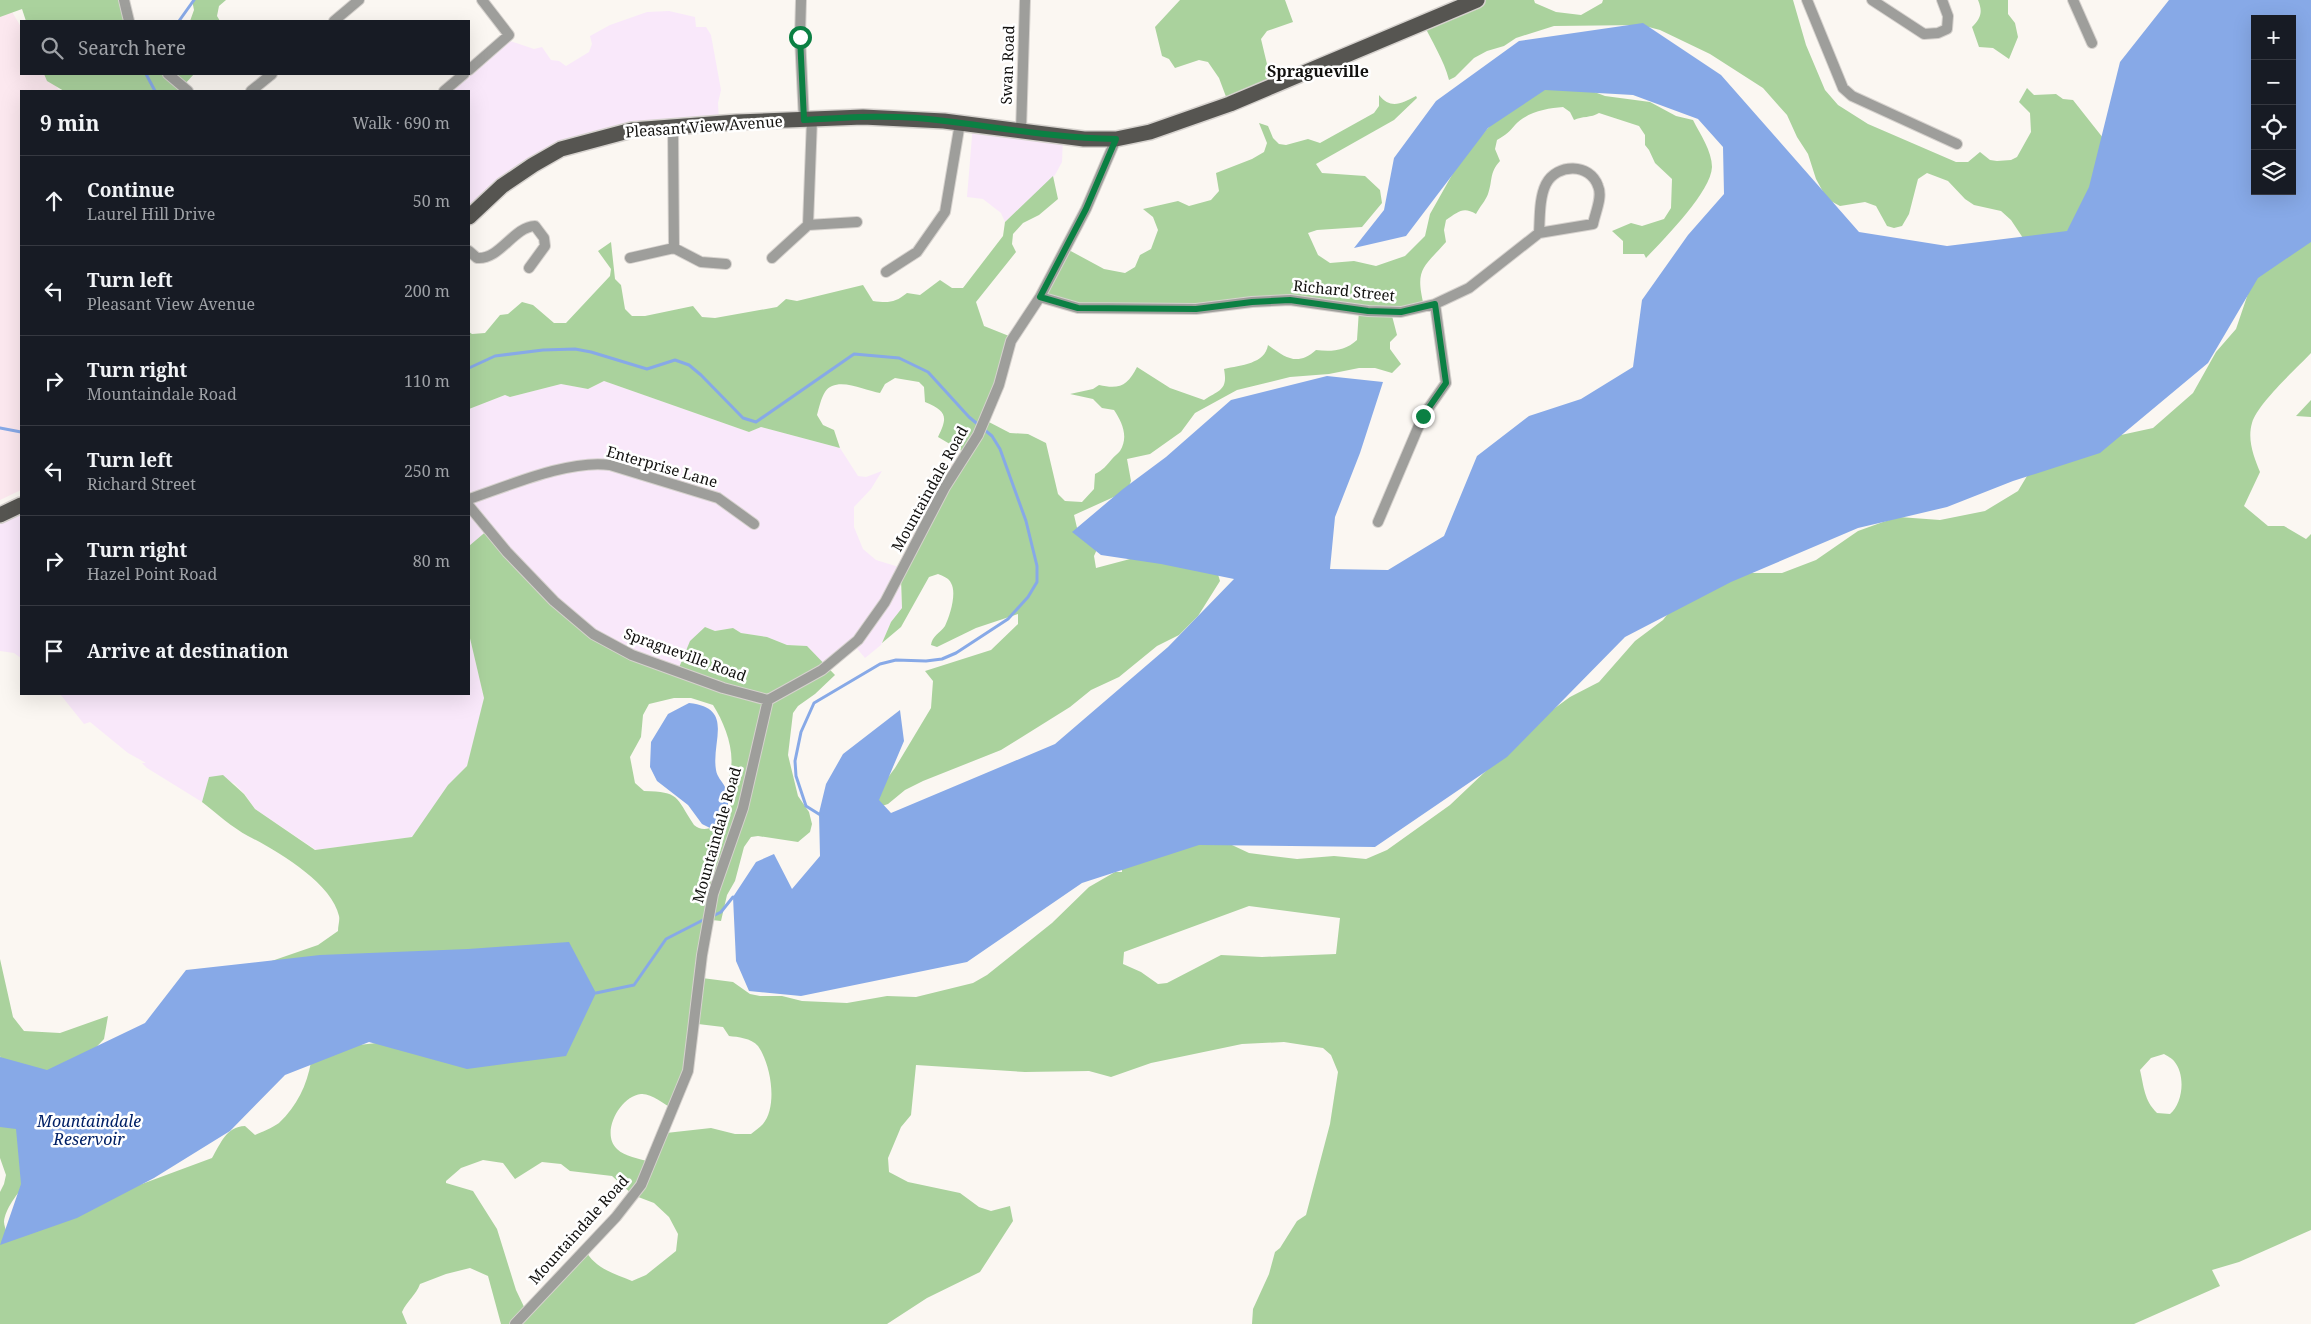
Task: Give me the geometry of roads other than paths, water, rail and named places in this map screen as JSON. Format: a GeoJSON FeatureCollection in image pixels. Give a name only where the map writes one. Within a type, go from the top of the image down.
{"type":"FeatureCollection","features":[{"type":"Feature","properties":{"kind":"main road","name":"Pleasant View Avenue"},"geometry":{"type":"LineString","coordinates":[[470,215],[502,186],[561,149],[595,138],[632,130],[737,122],[863,117],[944,120],[1084,139],[1116,139],[1150,132],[1221,107],[1477,0]]}},
{"type":"Feature","properties":{"kind":"main road"},"geometry":{"type":"LineString","coordinates":[[0,515],[20,505]]}},
{"type":"Feature","properties":{"kind":"street"},"geometry":{"type":"LineString","coordinates":[[124,0],[129,20]]}},
{"type":"Feature","properties":{"kind":"street"},"geometry":{"type":"LineString","coordinates":[[335,20],[359,0]]}},
{"type":"Feature","properties":{"kind":"street"},"geometry":{"type":"LineString","coordinates":[[470,69],[509,35],[482,0]]}},
{"type":"Feature","properties":{"kind":"street"},"geometry":{"type":"LineString","coordinates":[[800,0],[800,37],[808,119],[808,225]]}},
{"type":"Feature","properties":{"kind":"street","name":"Swan Road"},"geometry":{"type":"LineString","coordinates":[[1021,131],[1024,0]]}},
{"type":"Feature","properties":{"kind":"street"},"geometry":{"type":"LineString","coordinates":[[1807,0],[1843,88],[1852,96],[1956,144]]}},
{"type":"Feature","properties":{"kind":"street"},"geometry":{"type":"LineString","coordinates":[[1872,0],[1924,34],[1938,33],[1947,29],[1948,16],[1942,0]]}},
{"type":"Feature","properties":{"kind":"street"},"geometry":{"type":"LineString","coordinates":[[2072,0],[2092,43]]}},
{"type":"Feature","properties":{"kind":"street"},"geometry":{"type":"LineString","coordinates":[[169,75],[187,90]]}},
{"type":"Feature","properties":{"kind":"street"},"geometry":{"type":"LineString","coordinates":[[253,90],[271,75]]}},
{"type":"Feature","properties":{"kind":"street"},"geometry":{"type":"LineString","coordinates":[[445,90],[463,75]]}},
{"type":"Feature","properties":{"kind":"street"},"geometry":{"type":"LineString","coordinates":[[886,272],[917,252],[945,212],[960,123]]}},
{"type":"Feature","properties":{"kind":"street"},"geometry":{"type":"LineString","coordinates":[[673,127],[674,248]]}},
{"type":"Feature","properties":{"kind":"street","name":"Mountaindale Road"},"geometry":{"type":"LineString","coordinates":[[514,1324],[596,1238],[641,1185],[688,1071],[702,955],[713,894],[743,808],[768,700],[822,670],[858,640],[885,602],[945,487],[978,435],[999,385],[1011,341],[1040,297],[1086,209],[1116,139]]}},
{"type":"Feature","properties":{"kind":"street","name":"Richard Street"},"geometry":{"type":"LineString","coordinates":[[1040,297],[1078,308],[1196,309],[1252,302],[1290,300],[1368,311],[1401,312],[1435,304],[1469,288],[1538,233],[1593,224],[1599,197],[1599,188],[1596,182],[1587,174],[1578,170],[1564,168],[1550,177],[1545,185],[1538,233]]}},
{"type":"Feature","properties":{"kind":"street"},"geometry":{"type":"LineString","coordinates":[[772,258],[808,225],[857,222]]}},
{"type":"Feature","properties":{"kind":"street"},"geometry":{"type":"LineString","coordinates":[[470,251],[477,258],[483,259],[505,245],[526,226],[535,226],[544,238],[545,246],[529,268]]}},
{"type":"Feature","properties":{"kind":"street"},"geometry":{"type":"LineString","coordinates":[[630,258],[674,248],[701,262],[726,264]]}},
{"type":"Feature","properties":{"kind":"street"},"geometry":{"type":"LineString","coordinates":[[1378,522],[1423,416],[1446,383],[1435,304]]}},
{"type":"Feature","properties":{"kind":"street","name":"Enterprise Lane"},"geometry":{"type":"LineString","coordinates":[[470,498],[565,469],[594,463],[610,465],[718,498],[754,524]]}},
{"type":"Feature","properties":{"kind":"street","name":"Spragueville Road"},"geometry":{"type":"LineString","coordinates":[[470,507],[514,559],[554,601],[593,634],[632,655],[723,688],[768,700]]}},
{"type":"Feature","properties":{"kind":"water"},"geometry":{"type":"Polygon","coordinates":[[[2169,0],[2311,0],[2311,242],[2258,278],[2208,363],[2100,453],[2013,481],[1947,507],[1858,528],[1731,582],[1625,637],[1507,757],[1375,847],[1199,845],[1082,883],[967,962],[801,996],[749,991],[736,961],[733,897],[756,862],[774,854],[792,889],[820,856],[819,813],[826,784],[843,754],[900,710],[904,741],[879,800],[891,813],[1055,744],[1168,647],[1234,579],[1161,564],[1101,555],[1072,532],[1123,489],[1166,457],[1231,400],[1327,376],[1383,382],[1360,453],[1335,517],[1330,569],[1388,570],[1444,536],[1477,456],[1529,416],[1581,399],[1633,367],[1642,300],[1688,235],[1724,194],[1723,147],[1698,119],[1633,95],[1545,90],[1488,128],[1406,236],[1354,248],[1384,210],[1394,158],[1436,101],[1519,41],[1643,23],[1721,75],[1859,232],[1947,246],[2067,231],[2089,187],[2120,62],[2169,0]]]}},
{"type":"Feature","properties":{"kind":"water"},"geometry":{"type":"Polygon","coordinates":[[[689,703],[703,706],[712,711],[718,728],[715,759],[716,770],[727,792],[728,802],[723,829],[716,831],[702,824],[688,805],[657,781],[650,767],[651,742],[668,714],[689,703]]]}},
{"type":"Feature","properties":{"kind":"water","name":"Mountaindale Reservoir"},"geometry":{"type":"Polygon","coordinates":[[[569,942],[596,993],[566,1056],[467,1069],[369,1042],[285,1075],[230,1131],[154,1178],[77,1218],[0,1245],[21,1184],[16,1129],[0,1127],[0,1057],[47,1070],[145,1023],[186,970],[320,955],[468,949],[569,942]]]}},
{"type":"Feature","properties":{"kind":"waterway"},"geometry":{"type":"LineString","coordinates":[[180,20],[194,0]]}},
{"type":"Feature","properties":{"kind":"waterway"},"geometry":{"type":"LineString","coordinates":[[147,75],[154,90]]}},
{"type":"Feature","properties":{"kind":"waterway"},"geometry":{"type":"LineString","coordinates":[[470,368],[495,356],[543,350],[575,349],[647,369],[675,360],[689,365],[701,375],[743,418],[756,422],[854,354],[899,358],[928,372],[969,417],[992,436],[1000,449],[1026,521],[1037,566],[1037,582],[1028,597],[1008,619],[956,653],[942,659],[926,661],[896,660],[880,664],[814,703],[801,732],[795,761],[796,776],[806,806],[822,816]]}},
{"type":"Feature","properties":{"kind":"waterway"},"geometry":{"type":"LineString","coordinates":[[0,428],[20,432]]}},
{"type":"Feature","properties":{"kind":"waterway"},"geometry":{"type":"LineString","coordinates":[[711,917],[721,912],[733,897]]}},
{"type":"Feature","properties":{"kind":"waterway"},"geometry":{"type":"LineString","coordinates":[[596,993],[634,985],[666,939],[705,919]]}},
{"type":"Feature","properties":{"kind":"district","name":"Spragueville"},"geometry":{"type":"Point","coordinates":[1318,71]}}]}
